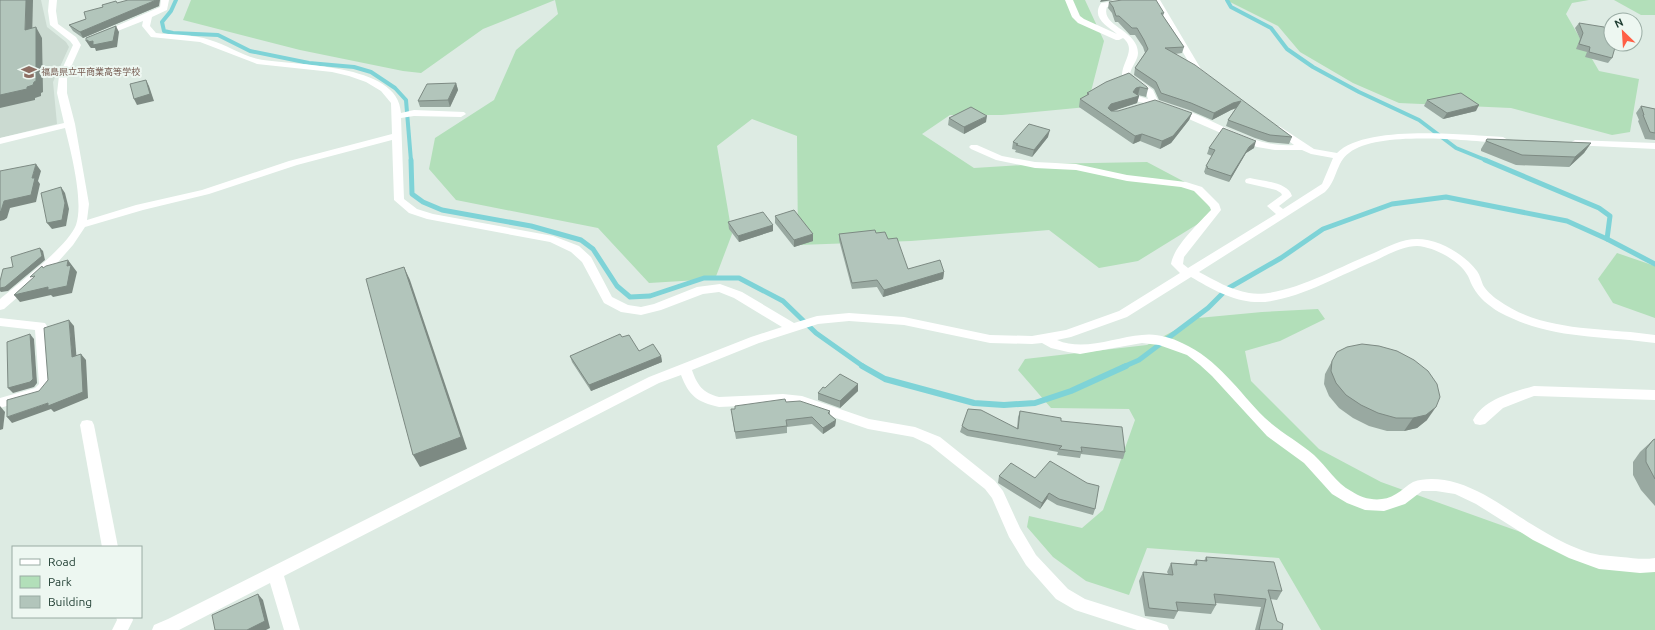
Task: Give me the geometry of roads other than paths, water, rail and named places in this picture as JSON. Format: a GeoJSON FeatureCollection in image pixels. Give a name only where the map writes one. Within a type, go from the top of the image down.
{"type":"FeatureCollection","features":[{"type":"Feature","properties":{"kind":"street"},"geometry":{"type":"LineString","coordinates":[[0,306],[69,243],[81,225],[84,204],[70,124],[62,93],[63,76],[80,43],[54,25],[52,11],[53,0]]}},
{"type":"Feature","properties":{"kind":"street"},"geometry":{"type":"LineString","coordinates":[[96,37],[164,8],[165,0]]}},
{"type":"Feature","properties":{"kind":"street"},"geometry":{"type":"LineString","coordinates":[[1069,0],[1076,17],[1081,21],[1132,45]]}},
{"type":"Feature","properties":{"kind":"street"},"geometry":{"type":"LineString","coordinates":[[1153,103],[1150,92],[1126,75],[1134,54],[1132,45],[1129,38],[1104,20],[1102,16],[1102,7],[1104,5],[1116,2],[1156,1],[1198,71],[1210,80]]}},
{"type":"Feature","properties":{"kind":"street"},"geometry":{"type":"LineString","coordinates":[[148,16],[146,26],[154,35],[205,40],[255,61],[277,65],[348,72],[365,78],[392,97],[396,103],[397,116],[399,200],[413,211],[431,217],[553,239],[575,249],[587,260],[608,300],[625,309],[641,311],[658,307],[701,290],[720,288],[738,295],[775,316],[798,326]]}},
{"type":"Feature","properties":{"kind":"street"},"geometry":{"type":"LineString","coordinates":[[1138,99],[1193,117],[1258,144],[1285,149],[1303,147]]}},
{"type":"Feature","properties":{"kind":"street"},"geometry":{"type":"LineString","coordinates":[[1133,109],[1153,103]]}},
{"type":"Feature","properties":{"kind":"street"},"geometry":{"type":"LineString","coordinates":[[397,116],[414,114],[461,114]]}},
{"type":"Feature","properties":{"kind":"street"},"geometry":{"type":"LineString","coordinates":[[0,141],[70,124]]}},
{"type":"Feature","properties":{"kind":"street"},"geometry":{"type":"LineString","coordinates":[[1272,124],[1303,147],[1311,151],[1339,156]]}},
{"type":"Feature","properties":{"kind":"street"},"geometry":{"type":"LineString","coordinates":[[81,225],[140,208],[206,192],[293,163],[397,136]]}},
{"type":"Feature","properties":{"kind":"street"},"geometry":{"type":"LineString","coordinates":[[160,630],[173,625],[620,397],[684,367],[755,340],[817,320],[850,318],[904,321],[990,339],[1032,340],[1067,334],[1123,314],[1327,185],[1339,156],[1347,149],[1370,141],[1392,138],[1513,140]]}},
{"type":"Feature","properties":{"kind":"street"},"geometry":{"type":"LineString","coordinates":[[1568,143],[1655,146]]}},
{"type":"Feature","properties":{"kind":"street"},"geometry":{"type":"LineString","coordinates":[[974,147],[999,158],[1035,165],[1090,169],[1127,178],[1182,184],[1198,189],[1215,206],[1216,210],[1191,238],[1178,257],[1177,264],[1190,273],[1240,295],[1257,298],[1276,296],[1300,288],[1406,244],[1420,243],[1432,246],[1458,259],[1474,274],[1477,285],[1494,303],[1540,324],[1575,332],[1632,335],[1655,339]]}},
{"type":"Feature","properties":{"kind":"street"},"geometry":{"type":"LineString","coordinates":[[1250,181],[1280,188],[1286,192],[1287,196],[1272,206],[1283,214]]}},
{"type":"Feature","properties":{"kind":"street"},"geometry":{"type":"LineString","coordinates":[[0,322],[41,326],[46,385],[39,392],[0,403]]}},
{"type":"Feature","properties":{"kind":"street"},"geometry":{"type":"LineString","coordinates":[[1043,338],[1062,347],[1073,349],[1090,349],[1143,339],[1158,340],[1182,348],[1208,363],[1228,384],[1257,419],[1273,434],[1313,462],[1346,496],[1358,501],[1372,506],[1388,505],[1398,501],[1418,486],[1438,485],[1457,489],[1484,502],[1526,528],[1576,554],[1601,562],[1642,567],[1655,565]]}},
{"type":"Feature","properties":{"kind":"street"},"geometry":{"type":"LineString","coordinates":[[684,367],[693,389],[702,398],[711,401],[719,402],[783,399],[802,401],[868,424],[915,432],[935,441],[990,485],[998,495],[1014,532],[1031,560],[1062,594],[1081,605],[1161,630]]}},
{"type":"Feature","properties":{"kind":"street"},"geometry":{"type":"LineString","coordinates":[[1480,420],[1496,405],[1534,391],[1655,395]]}},
{"type":"Feature","properties":{"kind":"street"},"geometry":{"type":"LineString","coordinates":[[87,425],[110,546]]}},
{"type":"Feature","properties":{"kind":"street"},"geometry":{"type":"LineString","coordinates":[[275,573],[292,630]]}},
{"type":"Feature","properties":{"kind":"street"},"geometry":{"type":"LineString","coordinates":[[120,630],[125,620],[124,618]]}},
{"type":"Feature","properties":{"kind":"waterway"},"geometry":{"type":"LineString","coordinates":[[176,0],[171,11],[162,22],[164,31],[173,33],[218,35],[250,51],[309,63],[354,67],[371,72],[395,88],[406,100],[411,161]]}},
{"type":"Feature","properties":{"kind":"waterway"},"geometry":{"type":"LineString","coordinates":[[1227,0],[1231,7],[1271,28],[1287,49],[1313,67],[1359,92],[1419,120],[1456,148],[1488,161]]}},
{"type":"Feature","properties":{"kind":"waterway"},"geometry":{"type":"LineString","coordinates":[[411,160],[412,194],[423,202],[442,210],[531,226],[581,240],[593,249],[617,286],[630,297],[650,296],[704,278],[739,278],[783,301],[816,333],[864,367]]}},
{"type":"Feature","properties":{"kind":"waterway"},"geometry":{"type":"LineString","coordinates":[[1485,160],[1599,208],[1610,216],[1607,239]]}},
{"type":"Feature","properties":{"kind":"waterway"},"geometry":{"type":"LineString","coordinates":[[1123,367],[1139,360],[1208,308],[1227,289],[1281,258],[1323,229],[1392,204],[1446,197],[1567,221],[1607,239]]}},
{"type":"Feature","properties":{"kind":"waterway"},"geometry":{"type":"LineString","coordinates":[[1607,239],[1655,264]]}},
{"type":"Feature","properties":{"kind":"waterway"},"geometry":{"type":"LineString","coordinates":[[862,366],[885,379],[974,403],[1004,405],[1035,403],[1071,391],[1126,366]]}},
{"type":"Feature","properties":{"kind":"place","name":"福島県立平商業高等学校"},"geometry":{"type":"Point","coordinates":[29,72]}}]}
